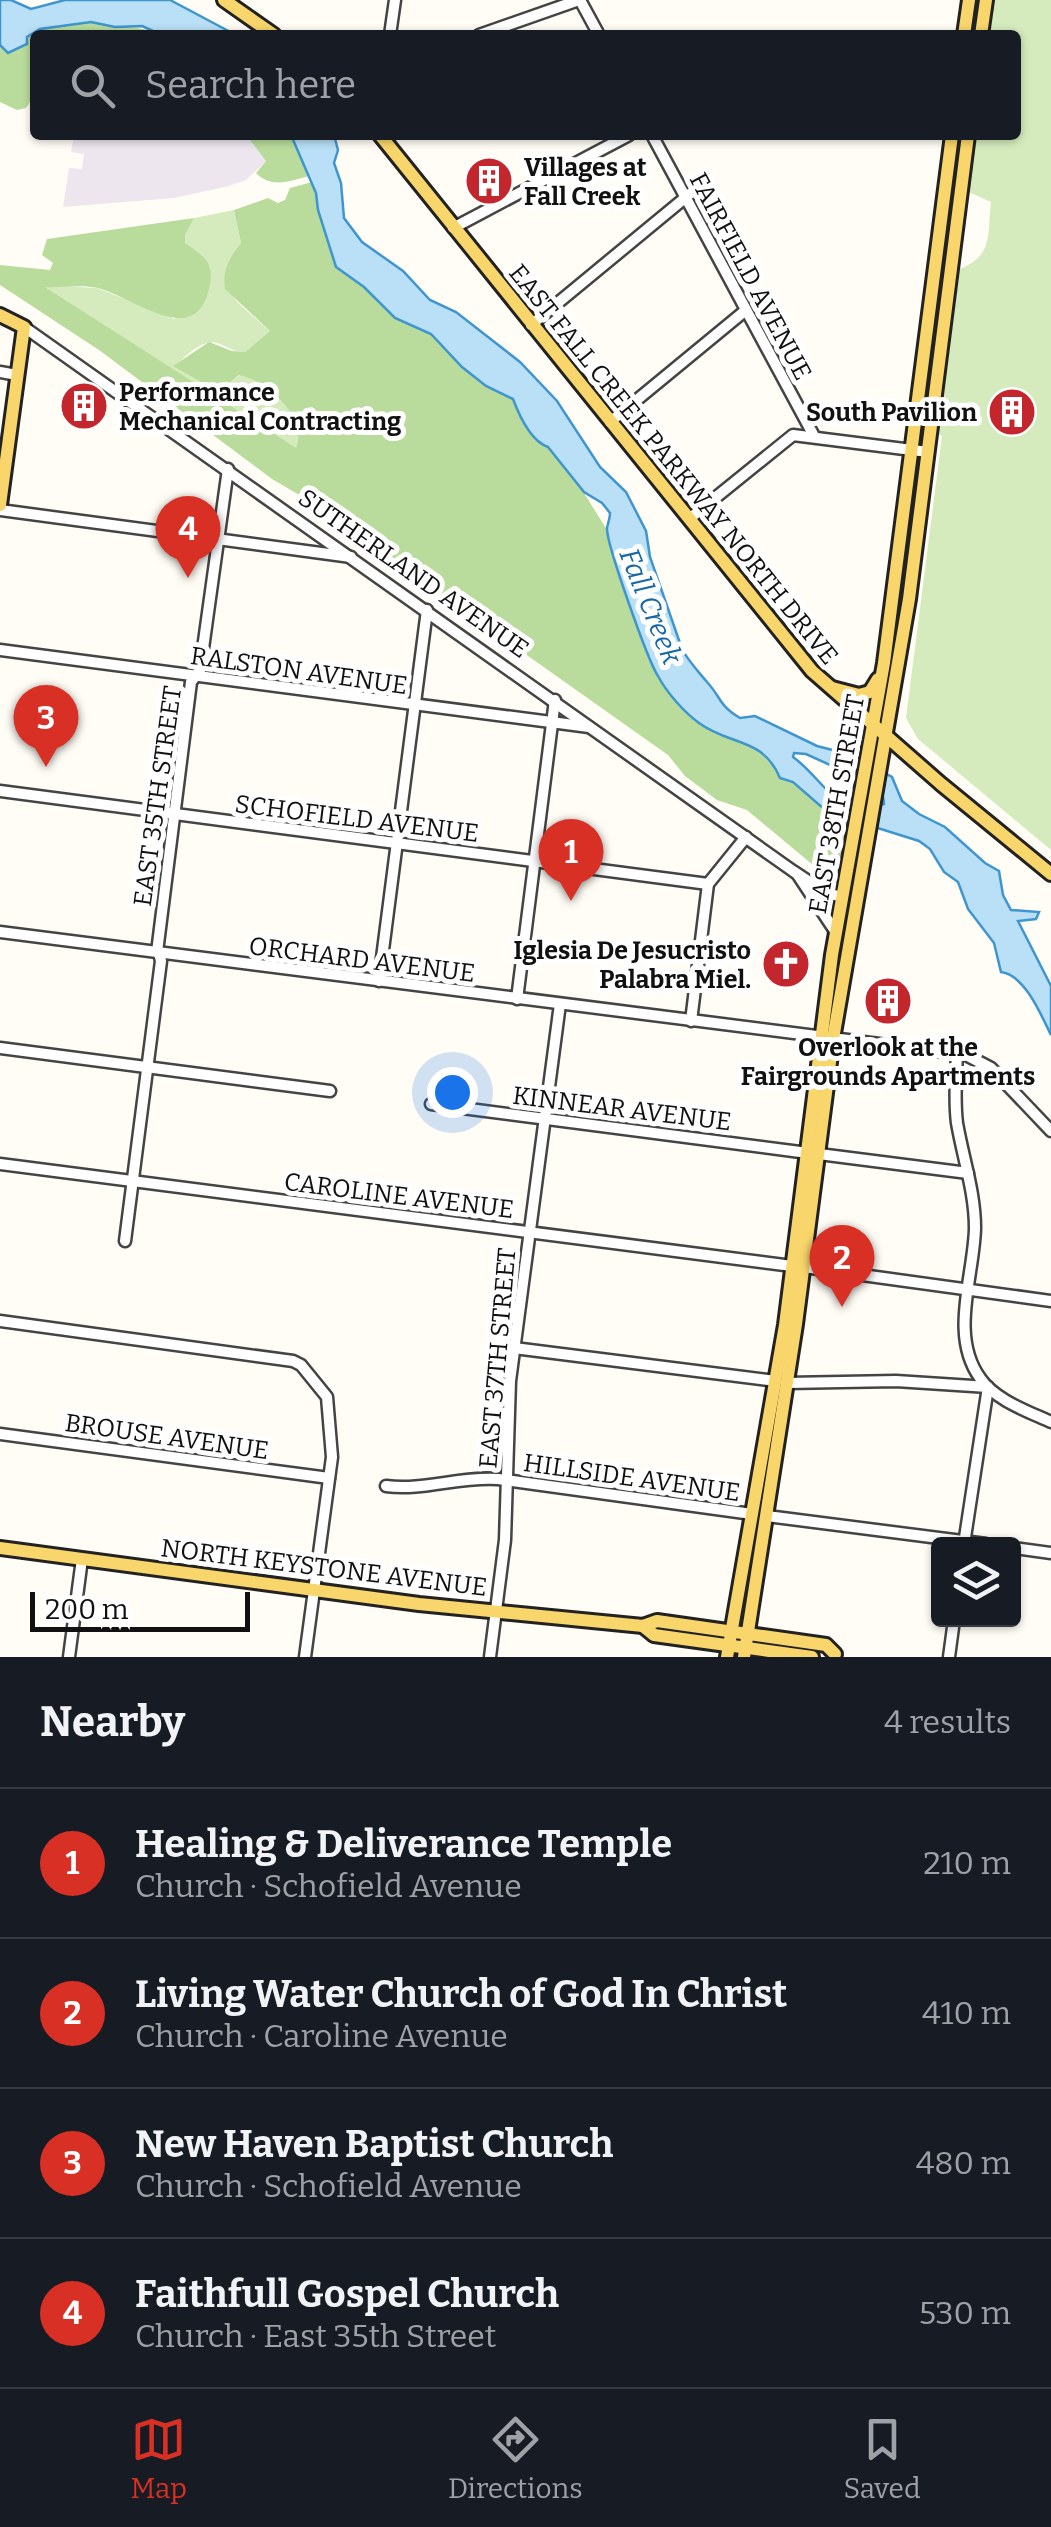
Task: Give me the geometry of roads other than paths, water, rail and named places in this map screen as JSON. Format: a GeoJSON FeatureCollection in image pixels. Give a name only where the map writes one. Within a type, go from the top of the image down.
{"type":"FeatureCollection","features":[{"type":"Feature","properties":{"kind":"main road"},"geometry":{"type":"LineString","coordinates":[[224,0],[267,30]]}},
{"type":"Feature","properties":{"kind":"main road"},"geometry":{"type":"LineString","coordinates":[[965,30],[969,0]]}},
{"type":"Feature","properties":{"kind":"main road"},"geometry":{"type":"LineString","coordinates":[[982,30],[986,0]]}},
{"type":"Feature","properties":{"kind":"main road","name":"EAST FALL CREEK PARKWAY NORTH DRIVE"},"geometry":{"type":"LineString","coordinates":[[384,140],[795,651],[828,687],[1051,874]]}},
{"type":"Feature","properties":{"kind":"main road","name":"EAST 38TH STREET"},"geometry":{"type":"LineString","coordinates":[[746,1646],[760,1516],[814,1153],[836,932],[884,663],[951,140]]}},
{"type":"Feature","properties":{"kind":"main road","name":"EAST 38TH STREET"},"geometry":{"type":"LineString","coordinates":[[827,1038],[862,882],[883,761],[967,140]]}},
{"type":"Feature","properties":{"kind":"main road","name":"SUTHERLAND AVENUE"},"geometry":{"type":"LineString","coordinates":[[0,314],[24,327]]}},
{"type":"Feature","properties":{"kind":"main road"},"geometry":{"type":"LineString","coordinates":[[0,508],[24,327]]}},
{"type":"Feature","properties":{"kind":"main road"},"geometry":{"type":"LineString","coordinates":[[828,687],[859,695],[870,692],[884,663]]}},
{"type":"Feature","properties":{"kind":"main road","name":"EAST 38TH STREET"},"geometry":{"type":"LineString","coordinates":[[730,1645],[760,1516]]}},
{"type":"Feature","properties":{"kind":"main road","name":"NORTH KEYSTONE AVENUE"},"geometry":{"type":"LineString","coordinates":[[0,1548],[497,1611],[643,1626],[657,1622],[730,1645],[826,1645],[831,1656],[852,1657]]}},
{"type":"Feature","properties":{"kind":"main road","name":"NORTH KEYSTONE AVENUE"},"geometry":{"type":"LineString","coordinates":[[746,1646],[812,1657]]}},
{"type":"Feature","properties":{"kind":"street"},"geometry":{"type":"LineString","coordinates":[[391,30],[395,0]]}},
{"type":"Feature","properties":{"kind":"street"},"geometry":{"type":"LineString","coordinates":[[493,30],[580,0],[596,30]]}},
{"type":"Feature","properties":{"kind":"street"},"geometry":{"type":"LineString","coordinates":[[453,228],[620,140]]}},
{"type":"Feature","properties":{"kind":"street","name":"FAIRFIELD AVENUE"},"geometry":{"type":"LineString","coordinates":[[655,140],[814,436]]}},
{"type":"Feature","properties":{"kind":"street"},"geometry":{"type":"LineString","coordinates":[[531,325],[696,188]]}},
{"type":"Feature","properties":{"kind":"street"},"geometry":{"type":"LineString","coordinates":[[940,223],[957,225]]}},
{"type":"Feature","properties":{"kind":"street"},"geometry":{"type":"LineString","coordinates":[[610,422],[746,310]]}},
{"type":"Feature","properties":{"kind":"street","name":"SUTHERLAND AVENUE"},"geometry":{"type":"LineString","coordinates":[[24,327],[797,874],[826,893],[842,897]]}},
{"type":"Feature","properties":{"kind":"street"},"geometry":{"type":"LineString","coordinates":[[0,372],[18,375]]}},
{"type":"Feature","properties":{"kind":"street"},"geometry":{"type":"LineString","coordinates":[[689,519],[794,434],[928,452]]}},
{"type":"Feature","properties":{"kind":"street","name":"EAST 35TH STREET"},"geometry":{"type":"LineString","coordinates":[[125,1241],[161,961],[158,952],[173,814],[191,683],[200,672],[228,469]]}},
{"type":"Feature","properties":{"kind":"street"},"geometry":{"type":"LineString","coordinates":[[0,508],[353,558]]}},
{"type":"Feature","properties":{"kind":"street"},"geometry":{"type":"LineString","coordinates":[[379,981],[427,610]]}},
{"type":"Feature","properties":{"kind":"street","name":"RALSTON AVENUE"},"geometry":{"type":"LineString","coordinates":[[0,650],[593,728]]}},
{"type":"Feature","properties":{"kind":"street"},"geometry":{"type":"LineString","coordinates":[[517,999],[555,700]]}},
{"type":"Feature","properties":{"kind":"street","name":"SCHOFIELD AVENUE"},"geometry":{"type":"LineString","coordinates":[[0,792],[708,884]]}},
{"type":"Feature","properties":{"kind":"street"},"geometry":{"type":"LineString","coordinates":[[692,1021],[708,884],[746,836]]}},
{"type":"Feature","properties":{"kind":"street","name":"SUTHERLAND AVENUE"},"geometry":{"type":"LineString","coordinates":[[797,874],[836,932]]}},
{"type":"Feature","properties":{"kind":"street","name":"ORCHARD AVENUE"},"geometry":{"type":"LineString","coordinates":[[0,932],[958,1054]]}},
{"type":"Feature","properties":{"kind":"street","name":"EAST 37TH STREET"},"geometry":{"type":"LineString","coordinates":[[490,1657],[505,1540],[507,1414],[514,1348],[560,1004]]}},
{"type":"Feature","properties":{"kind":"street"},"geometry":{"type":"LineString","coordinates":[[0,1048],[330,1091]]}},
{"type":"Feature","properties":{"kind":"street"},"geometry":{"type":"LineString","coordinates":[[1051,1131],[991,1068],[973,1057],[958,1054],[956,1112],[975,1225],[965,1317],[967,1346],[978,1375],[988,1388],[1051,1422]]}},
{"type":"Feature","properties":{"kind":"street","name":"KINNEAR AVENUE"},"geometry":{"type":"LineString","coordinates":[[431,1104],[968,1174]]}},
{"type":"Feature","properties":{"kind":"street","name":"CAROLINE AVENUE"},"geometry":{"type":"LineString","coordinates":[[0,1164],[1051,1301]]}},
{"type":"Feature","properties":{"kind":"street"},"geometry":{"type":"LineString","coordinates":[[0,1321],[292,1361],[309,1374],[328,1404],[332,1457],[304,1657]]}},
{"type":"Feature","properties":{"kind":"street"},"geometry":{"type":"LineString","coordinates":[[514,1348],[781,1382],[896,1380],[988,1388]]}},
{"type":"Feature","properties":{"kind":"street"},"geometry":{"type":"LineString","coordinates":[[965,1537],[988,1388]]}},
{"type":"Feature","properties":{"kind":"street","name":"BROUSE AVENUE"},"geometry":{"type":"LineString","coordinates":[[0,1434],[329,1478]]}},
{"type":"Feature","properties":{"kind":"street","name":"HILLSIDE AVENUE"},"geometry":{"type":"LineString","coordinates":[[386,1486],[414,1488],[475,1478],[505,1480],[931,1539]]}},
{"type":"Feature","properties":{"kind":"street"},"geometry":{"type":"LineString","coordinates":[[1021,1549],[1051,1553]]}},
{"type":"Feature","properties":{"kind":"street"},"geometry":{"type":"LineString","coordinates":[[69,1657],[82,1558]]}},
{"type":"Feature","properties":{"kind":"street"},"geometry":{"type":"LineString","coordinates":[[949,1657],[953,1627]]}},
{"type":"Feature","properties":{"kind":"water"},"geometry":{"type":"Polygon","coordinates":[[[0,0],[11,0],[31,9],[65,0],[170,0],[227,30],[151,30],[91,22],[30,30],[27,44],[8,53],[0,45],[0,0]]]}},
{"type":"Feature","properties":{"kind":"water","name":"Fall Creek"},"geometry":{"type":"Polygon","coordinates":[[[293,140],[335,140],[338,150],[334,163],[341,183],[344,218],[362,242],[403,271],[430,300],[456,312],[520,362],[557,401],[600,467],[626,492],[646,531],[650,557],[682,649],[728,709],[740,718],[755,716],[817,746],[848,754],[892,777],[902,801],[945,827],[999,871],[1003,895],[1011,910],[1039,912],[1036,919],[1018,921],[1051,986],[1051,1035],[1025,988],[1001,972],[994,943],[968,909],[958,882],[944,872],[930,849],[919,841],[846,818],[839,822],[793,782],[780,778],[765,755],[711,730],[676,702],[653,666],[628,602],[608,538],[610,513],[584,492],[548,447],[531,433],[513,399],[486,386],[431,334],[395,318],[364,287],[336,267],[316,193],[293,140]],[[794,753],[793,757],[842,802],[868,807],[884,804],[877,786],[853,763],[841,770],[806,754],[794,753]]]}},
{"type":"Feature","properties":{"kind":"place","name":"Villages at Fall Creek"},"geometry":{"type":"Point","coordinates":[489,181]}},
{"type":"Feature","properties":{"kind":"place","name":"Performance Mechanical Contracting"},"geometry":{"type":"Point","coordinates":[84,406]}},
{"type":"Feature","properties":{"kind":"place","name":"South Pavilion"},"geometry":{"type":"Point","coordinates":[1012,412]}},
{"type":"Feature","properties":{"kind":"place","name":"Faithfull Gospel Church"},"geometry":{"type":"Point","coordinates":[188,578]}},
{"type":"Feature","properties":{"kind":"place","name":"New Haven Baptist Church"},"geometry":{"type":"Point","coordinates":[46,767]}},
{"type":"Feature","properties":{"kind":"place","name":"Healing & Deliverance Temple"},"geometry":{"type":"Point","coordinates":[571,901]}},
{"type":"Feature","properties":{"kind":"place","name":"Iglesia De Jesucristo Palabra Miel."},"geometry":{"type":"Point","coordinates":[786,964]}},
{"type":"Feature","properties":{"kind":"place","name":"Overlook at the Fairgrounds Apartments"},"geometry":{"type":"Point","coordinates":[888,1001]}},
{"type":"Feature","properties":{"kind":"place","name":"Living Water Church of God In Christ"},"geometry":{"type":"Point","coordinates":[842,1307]}}]}
